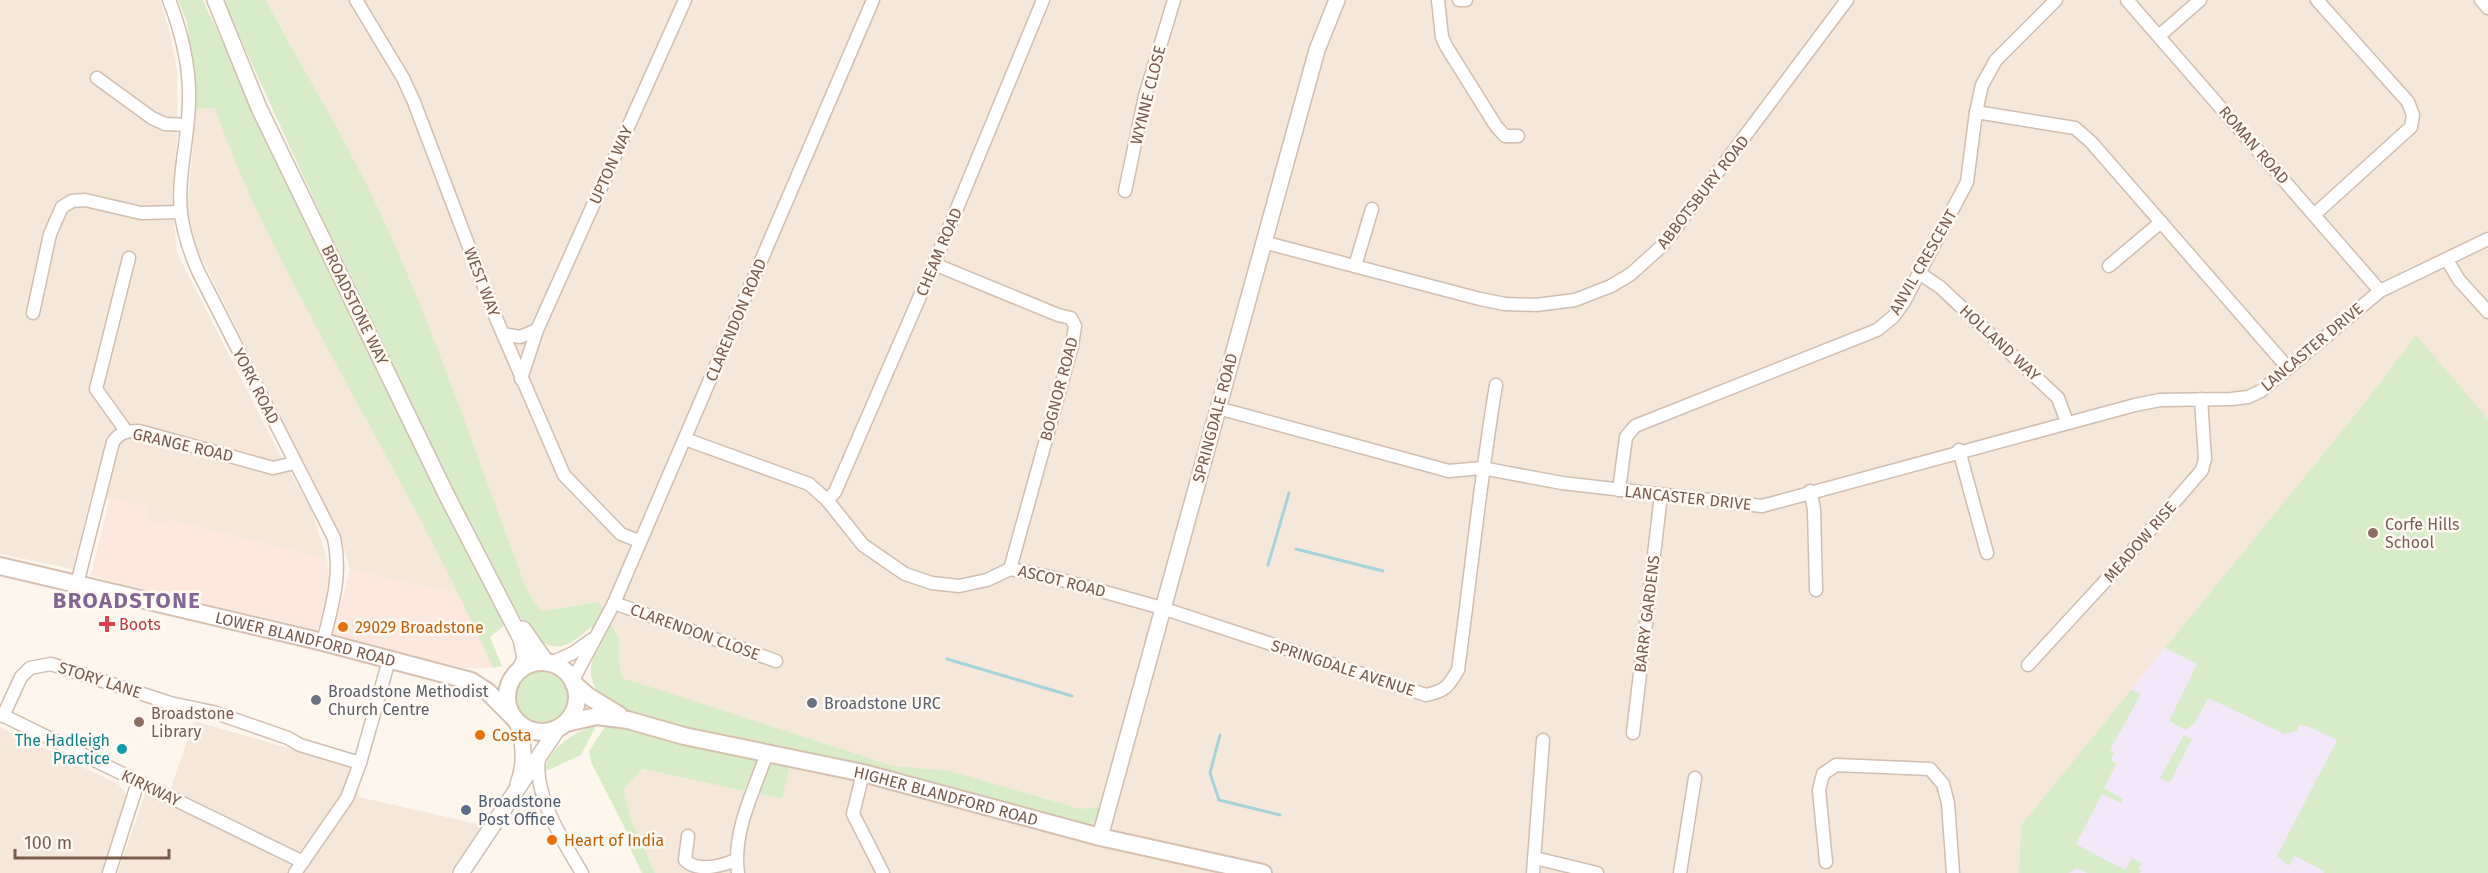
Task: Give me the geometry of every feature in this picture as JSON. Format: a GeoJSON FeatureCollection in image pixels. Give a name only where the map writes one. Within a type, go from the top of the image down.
{"type":"FeatureCollection","features":[{"type":"Feature","properties":{"kind":"main road","name":"LOWER BLANDFORD ROAD"},"geometry":{"type":"LineString","coordinates":[[0,566],[157,605],[323,642],[471,681],[491,681],[518,673]]}},
{"type":"Feature","properties":{"kind":"main road"},"geometry":{"type":"LineString","coordinates":[[537,663],[549,663],[567,672],[573,682],[576,706],[562,725],[546,732],[536,732],[525,728],[515,720],[507,702],[508,692],[518,673],[537,663]]}},
{"type":"Feature","properties":{"kind":"main road","name":"LOWER BLANDFORD ROAD"},"geometry":{"type":"LineString","coordinates":[[471,681],[488,693],[515,720]]}},
{"type":"Feature","properties":{"kind":"main road","name":"HIGHER BLANDFORD ROAD"},"geometry":{"type":"LineString","coordinates":[[573,682],[598,703],[628,720]]}},
{"type":"Feature","properties":{"kind":"main road","name":"HIGHER BLANDFORD ROAD"},"geometry":{"type":"LineString","coordinates":[[562,725],[597,716],[628,720],[684,736],[863,773],[1100,837],[1263,873]]}},
{"type":"Feature","properties":{"kind":"street","name":"YORK ROAD"},"geometry":{"type":"LineString","coordinates":[[169,0],[176,17],[187,70],[189,98],[181,212],[189,251],[334,537],[339,559],[333,600],[323,642]]}},
{"type":"Feature","properties":{"kind":"street","name":"BROADSTONE WAY"},"geometry":{"type":"LineString","coordinates":[[215,0],[259,108],[447,496],[505,605],[524,649],[525,658],[518,673]]}},
{"type":"Feature","properties":{"kind":"street","name":"WEST WAY"},"geometry":{"type":"LineString","coordinates":[[356,0],[404,78],[502,334],[564,475],[621,534],[639,541]]}},
{"type":"Feature","properties":{"kind":"street","name":"UPTON WAY"},"geometry":{"type":"LineString","coordinates":[[521,379],[537,330],[686,0]]}},
{"type":"Feature","properties":{"kind":"street","name":"CLARENDON ROAD"},"geometry":{"type":"LineString","coordinates":[[573,682],[594,637],[614,603],[873,0]]}},
{"type":"Feature","properties":{"kind":"street","name":"CHEAM ROAD"},"geometry":{"type":"LineString","coordinates":[[827,500],[835,492],[934,264],[1043,0]]}},
{"type":"Feature","properties":{"kind":"street","name":"WYNNE CLOSE"},"geometry":{"type":"LineString","coordinates":[[1125,191],[1145,96],[1174,0]]}},
{"type":"Feature","properties":{"kind":"street","name":"SPRINGDALE ROAD"},"geometry":{"type":"LineString","coordinates":[[1100,837],[1317,50],[1337,0]]}},
{"type":"Feature","properties":{"kind":"street"},"geometry":{"type":"LineString","coordinates":[[1438,0],[1442,37],[1446,46],[1496,126],[1505,136],[1518,136]]}},
{"type":"Feature","properties":{"kind":"street"},"geometry":{"type":"LineString","coordinates":[[1459,0],[1466,0]]}},
{"type":"Feature","properties":{"kind":"street","name":"ABBOTSBURY ROAD"},"geometry":{"type":"LineString","coordinates":[[1263,242],[1505,304],[1536,305],[1575,300],[1611,286],[1646,262],[1676,229],[1847,0]]}},
{"type":"Feature","properties":{"kind":"street","name":"ANVIL CRESCENT"},"geometry":{"type":"LineString","coordinates":[[1619,490],[1626,437],[1635,426],[1877,330],[1893,317],[1967,182],[1976,112],[1982,85],[1996,60],[2056,0]]}},
{"type":"Feature","properties":{"kind":"street","name":"ROMAN ROAD"},"geometry":{"type":"LineString","coordinates":[[2127,0],[2380,291]]}},
{"type":"Feature","properties":{"kind":"street"},"geometry":{"type":"LineString","coordinates":[[2158,36],[2200,0]]}},
{"type":"Feature","properties":{"kind":"street"},"geometry":{"type":"LineString","coordinates":[[2315,214],[2411,127],[2413,115],[2408,102],[2317,0]]}},
{"type":"Feature","properties":{"kind":"street"},"geometry":{"type":"LineString","coordinates":[[2481,0],[2488,8]]}},
{"type":"Feature","properties":{"kind":"street"},"geometry":{"type":"LineString","coordinates":[[97,78],[152,118],[165,124],[187,125]]}},
{"type":"Feature","properties":{"kind":"street"},"geometry":{"type":"LineString","coordinates":[[1976,112],[2075,128],[2091,142],[2288,368]]}},
{"type":"Feature","properties":{"kind":"street"},"geometry":{"type":"LineString","coordinates":[[33,313],[50,234],[62,207],[72,201],[85,200],[141,213],[181,212]]}},
{"type":"Feature","properties":{"kind":"street"},"geometry":{"type":"LineString","coordinates":[[1355,266],[1372,209]]}},
{"type":"Feature","properties":{"kind":"street"},"geometry":{"type":"LineString","coordinates":[[2109,266],[2161,222]]}},
{"type":"Feature","properties":{"kind":"street","name":"LANCASTER DRIVE"},"geometry":{"type":"LineString","coordinates":[[1482,468],[1562,483],[1762,506],[1959,450],[2160,400],[2248,397],[2261,391],[2380,291],[2488,239]]}},
{"type":"Feature","properties":{"kind":"street"},"geometry":{"type":"LineString","coordinates":[[126,431],[96,389],[129,258]]}},
{"type":"Feature","properties":{"kind":"street"},"geometry":{"type":"LineString","coordinates":[[2446,260],[2459,280],[2488,312]]}},
{"type":"Feature","properties":{"kind":"street","name":"BOGNOR ROAD"},"geometry":{"type":"LineString","coordinates":[[934,264],[1058,315],[1071,318],[1076,326],[1010,569]]}},
{"type":"Feature","properties":{"kind":"street","name":"HOLLAND WAY"},"geometry":{"type":"LineString","coordinates":[[1919,273],[1940,287],[2058,398],[2067,422]]}},
{"type":"Feature","properties":{"kind":"street"},"geometry":{"type":"LineString","coordinates":[[502,334],[520,337],[537,330]]}},
{"type":"Feature","properties":{"kind":"street","name":"SPRINGDALE AVENUE"},"geometry":{"type":"LineString","coordinates":[[1162,608],[1426,695],[1442,691],[1458,670],[1477,531],[1482,468],[1496,385]]}},
{"type":"Feature","properties":{"kind":"street","name":"MEADOW RISE"},"geometry":{"type":"LineString","coordinates":[[2028,665],[2119,566],[2202,470],[2205,459],[2200,399]]}},
{"type":"Feature","properties":{"kind":"street"},"geometry":{"type":"LineString","coordinates":[[1218,408],[1449,471],[1482,468]]}},
{"type":"Feature","properties":{"kind":"street","name":"GRANGE ROAD"},"geometry":{"type":"LineString","coordinates":[[77,584],[113,442],[118,435],[126,431],[139,431],[273,468],[295,463]]}},
{"type":"Feature","properties":{"kind":"street","name":"ASCOT ROAD"},"geometry":{"type":"LineString","coordinates":[[686,439],[809,484],[827,500],[863,544],[905,573],[932,583],[959,586],[987,580],[1010,569],[1051,577],[1162,608]]}},
{"type":"Feature","properties":{"kind":"street"},"geometry":{"type":"LineString","coordinates":[[1959,450],[1987,553]]}},
{"type":"Feature","properties":{"kind":"street"},"geometry":{"type":"LineString","coordinates":[[1810,491],[1814,509],[1816,590]]}},
{"type":"Feature","properties":{"kind":"street","name":"BARRY GARDENS"},"geometry":{"type":"LineString","coordinates":[[1633,733],[1661,495]]}},
{"type":"Feature","properties":{"kind":"street","name":"CLARENDON CLOSE"},"geometry":{"type":"LineString","coordinates":[[614,603],[776,661]]}},
{"type":"Feature","properties":{"kind":"street","name":"BROADSTONE WAY"},"geometry":{"type":"LineString","coordinates":[[505,605],[549,663]]}},
{"type":"Feature","properties":{"kind":"street","name":"CLARENDON ROAD"},"geometry":{"type":"LineString","coordinates":[[549,663],[573,653],[594,637]]}},
{"type":"Feature","properties":{"kind":"street"},"geometry":{"type":"LineString","coordinates":[[296,873],[347,798],[360,763],[388,660]]}},
{"type":"Feature","properties":{"kind":"street","name":"STORY LANE"},"geometry":{"type":"LineString","coordinates":[[1,715],[21,677],[30,668],[51,664],[170,704],[213,712],[288,738],[300,745],[360,763]]}},
{"type":"Feature","properties":{"kind":"street","name":"KIRKWAY"},"geometry":{"type":"LineString","coordinates":[[1,715],[303,862]]}},
{"type":"Feature","properties":{"kind":"street"},"geometry":{"type":"LineString","coordinates":[[515,720],[522,736],[523,761],[515,792]]}},
{"type":"Feature","properties":{"kind":"street"},"geometry":{"type":"LineString","coordinates":[[461,873],[562,725]]}},
{"type":"Feature","properties":{"kind":"street"},"geometry":{"type":"LineString","coordinates":[[1533,873],[1543,740]]}},
{"type":"Feature","properties":{"kind":"street"},"geometry":{"type":"LineString","coordinates":[[738,873],[736,860],[740,832],[767,753]]}},
{"type":"Feature","properties":{"kind":"street"},"geometry":{"type":"LineString","coordinates":[[539,759],[537,780],[543,800],[582,873]]}},
{"type":"Feature","properties":{"kind":"street"},"geometry":{"type":"LineString","coordinates":[[1827,862],[1818,839],[1819,790],[1823,774],[1836,765],[1930,769],[1943,784],[1948,803],[1953,873]]}},
{"type":"Feature","properties":{"kind":"street"},"geometry":{"type":"LineString","coordinates":[[863,773],[853,814],[884,873]]}},
{"type":"Feature","properties":{"kind":"street"},"geometry":{"type":"LineString","coordinates":[[1680,873],[1695,778]]}},
{"type":"Feature","properties":{"kind":"street"},"geometry":{"type":"LineString","coordinates":[[109,873],[138,782]]}},
{"type":"Feature","properties":{"kind":"street"},"geometry":{"type":"LineString","coordinates":[[688,836],[685,860],[688,865],[705,869],[736,860]]}},
{"type":"Feature","properties":{"kind":"street"},"geometry":{"type":"LineString","coordinates":[[1535,858],[1597,873]]}},
{"type":"Feature","properties":{"kind":"shaded area"},"geometry":{"type":"Polygon","coordinates":[[[0,0],[160,0],[171,37],[177,70],[178,128],[172,196],[177,253],[277,449],[312,511],[327,560],[167,519],[165,524],[146,521],[148,507],[91,495],[73,569],[0,554],[0,0]]]}},
{"type":"Feature","properties":{"kind":"shaded area"},"geometry":{"type":"Polygon","coordinates":[[[266,0],[2488,0],[2488,419],[2416,336],[2367,400],[2021,825],[2019,873],[655,873],[632,822],[623,790],[643,769],[782,799],[651,688],[623,677],[620,670],[619,638],[601,604],[598,602],[541,611],[527,590],[427,326],[376,205],[345,143],[266,0]]]}},
{"type":"Feature","properties":{"kind":"shaded area"},"geometry":{"type":"Polygon","coordinates":[[[214,108],[252,199],[292,281],[461,595],[350,570],[341,537],[196,247],[187,214],[196,109],[214,108]]]}},
{"type":"Feature","properties":{"kind":"shaded area","name":"Corfe Hills School"},"geometry":{"type":"Polygon","coordinates":[[[2416,335],[2488,419],[2451,873],[2019,873],[2021,825],[2367,400],[2416,335]]]}},
{"type":"Feature","properties":{"kind":"shaded area"},"geometry":{"type":"Polygon","coordinates":[[[110,497],[148,507],[147,521],[165,524],[167,519],[327,560],[329,579],[327,597],[317,630],[91,576],[110,497]]]}},
{"type":"Feature","properties":{"kind":"shaded area"},"geometry":{"type":"Polygon","coordinates":[[[350,570],[461,595],[493,668],[464,668],[333,635],[350,570]]]}},
{"type":"Feature","properties":{"kind":"shaded area"},"geometry":{"type":"Polygon","coordinates":[[[194,721],[355,767],[359,797],[482,825],[451,873],[118,873],[149,781],[170,790],[194,721]]]}},
{"type":"Feature","properties":{"kind":"shaded area"},"geometry":{"type":"Polygon","coordinates":[[[0,727],[118,784],[124,791],[126,798],[103,873],[0,873],[0,727]]]}},
{"type":"Feature","properties":{"kind":"green space"},"geometry":{"type":"Polygon","coordinates":[[[178,0],[203,0],[378,374],[508,623],[490,637],[502,666],[493,668],[436,550],[311,318],[247,189],[214,108],[196,109],[187,22],[178,0]]]}},
{"type":"Feature","properties":{"kind":"green space"},"geometry":{"type":"Polygon","coordinates":[[[223,0],[266,0],[350,152],[418,299],[527,590],[541,611],[598,602],[601,604],[619,638],[620,670],[623,678],[893,766],[950,771],[1080,809],[1099,807],[1096,822],[1079,826],[792,753],[782,799],[759,794],[763,782],[751,775],[744,791],[643,769],[623,790],[632,822],[655,873],[642,873],[627,842],[631,840],[591,762],[589,751],[605,727],[607,706],[595,686],[591,672],[601,635],[591,627],[564,645],[551,646],[544,643],[524,623],[503,588],[437,459],[344,264],[223,0]]]}},
{"type":"Feature","properties":{"kind":"green space","name":"Corfe Hills School"},"geometry":{"type":"Polygon","coordinates":[[[2416,335],[2488,419],[2488,873],[2323,873],[2324,871],[2295,856],[2289,866],[2277,856],[2337,740],[2307,726],[2299,725],[2297,731],[2284,734],[2208,698],[2195,723],[2186,730],[2169,721],[2197,664],[2165,648],[2367,400],[2416,335]]]}},
{"type":"Feature","properties":{"kind":"green space"},"geometry":{"type":"Polygon","coordinates":[[[543,670],[553,672],[562,678],[568,687],[570,697],[568,707],[562,716],[553,722],[543,724],[533,722],[524,716],[518,707],[516,697],[518,687],[524,678],[533,672],[543,670]]]}},
{"type":"Feature","properties":{"kind":"green space"},"geometry":{"type":"Polygon","coordinates":[[[2131,690],[2141,694],[2110,750],[2114,753],[2111,760],[2117,763],[2104,788],[2123,799],[2121,803],[2102,794],[2076,844],[2125,870],[2132,858],[2142,863],[2138,869],[2140,873],[2087,873],[2077,868],[2069,873],[2019,873],[2021,825],[2131,690]]]}},
{"type":"Feature","properties":{"kind":"green space"},"geometry":{"type":"Polygon","coordinates":[[[596,726],[581,755],[544,772],[551,756],[563,742],[579,732],[596,726]]]}},
{"type":"Feature","properties":{"kind":"green space"},"geometry":{"type":"Polygon","coordinates":[[[2184,735],[2192,739],[2170,783],[2160,778],[2184,735]]]}},
{"type":"Feature","properties":{"kind":"waterway"},"geometry":{"type":"LineString","coordinates":[[1268,565],[1289,493]]}},
{"type":"Feature","properties":{"kind":"waterway"},"geometry":{"type":"LineString","coordinates":[[1296,549],[1383,571]]}},
{"type":"Feature","properties":{"kind":"waterway"},"geometry":{"type":"LineString","coordinates":[[947,659],[1072,696]]}},
{"type":"Feature","properties":{"kind":"waterway"},"geometry":{"type":"LineString","coordinates":[[1220,735],[1210,773],[1219,800],[1280,815]]}},
{"type":"Feature","properties":{"kind":"place","name":"Corfe Hills School"},"geometry":{"type":"Point","coordinates":[2373,533]}},
{"type":"Feature","properties":{"kind":"place","name":"Boots"},"geometry":{"type":"Point","coordinates":[107,624]}},
{"type":"Feature","properties":{"kind":"place","name":"29029 Broadstone"},"geometry":{"type":"Point","coordinates":[343,627]}},
{"type":"Feature","properties":{"kind":"place","name":"Broadstone Methodist Church Centre"},"geometry":{"type":"Point","coordinates":[316,700]}},
{"type":"Feature","properties":{"kind":"place","name":"Broadstone URC"},"geometry":{"type":"Point","coordinates":[812,703]}},
{"type":"Feature","properties":{"kind":"place","name":"Broadstone Library"},"geometry":{"type":"Point","coordinates":[139,722]}},
{"type":"Feature","properties":{"kind":"place","name":"Costa"},"geometry":{"type":"Point","coordinates":[480,735]}},
{"type":"Feature","properties":{"kind":"place","name":"The Hadleigh Practice"},"geometry":{"type":"Point","coordinates":[122,749]}},
{"type":"Feature","properties":{"kind":"place","name":"Broadstone Post Office"},"geometry":{"type":"Point","coordinates":[466,810]}},
{"type":"Feature","properties":{"kind":"place","name":"Heart of India"},"geometry":{"type":"Point","coordinates":[552,840]}},
{"type":"Feature","properties":{"kind":"district","name":"BROADSTONE"},"geometry":{"type":"Point","coordinates":[127,600]}}]}
